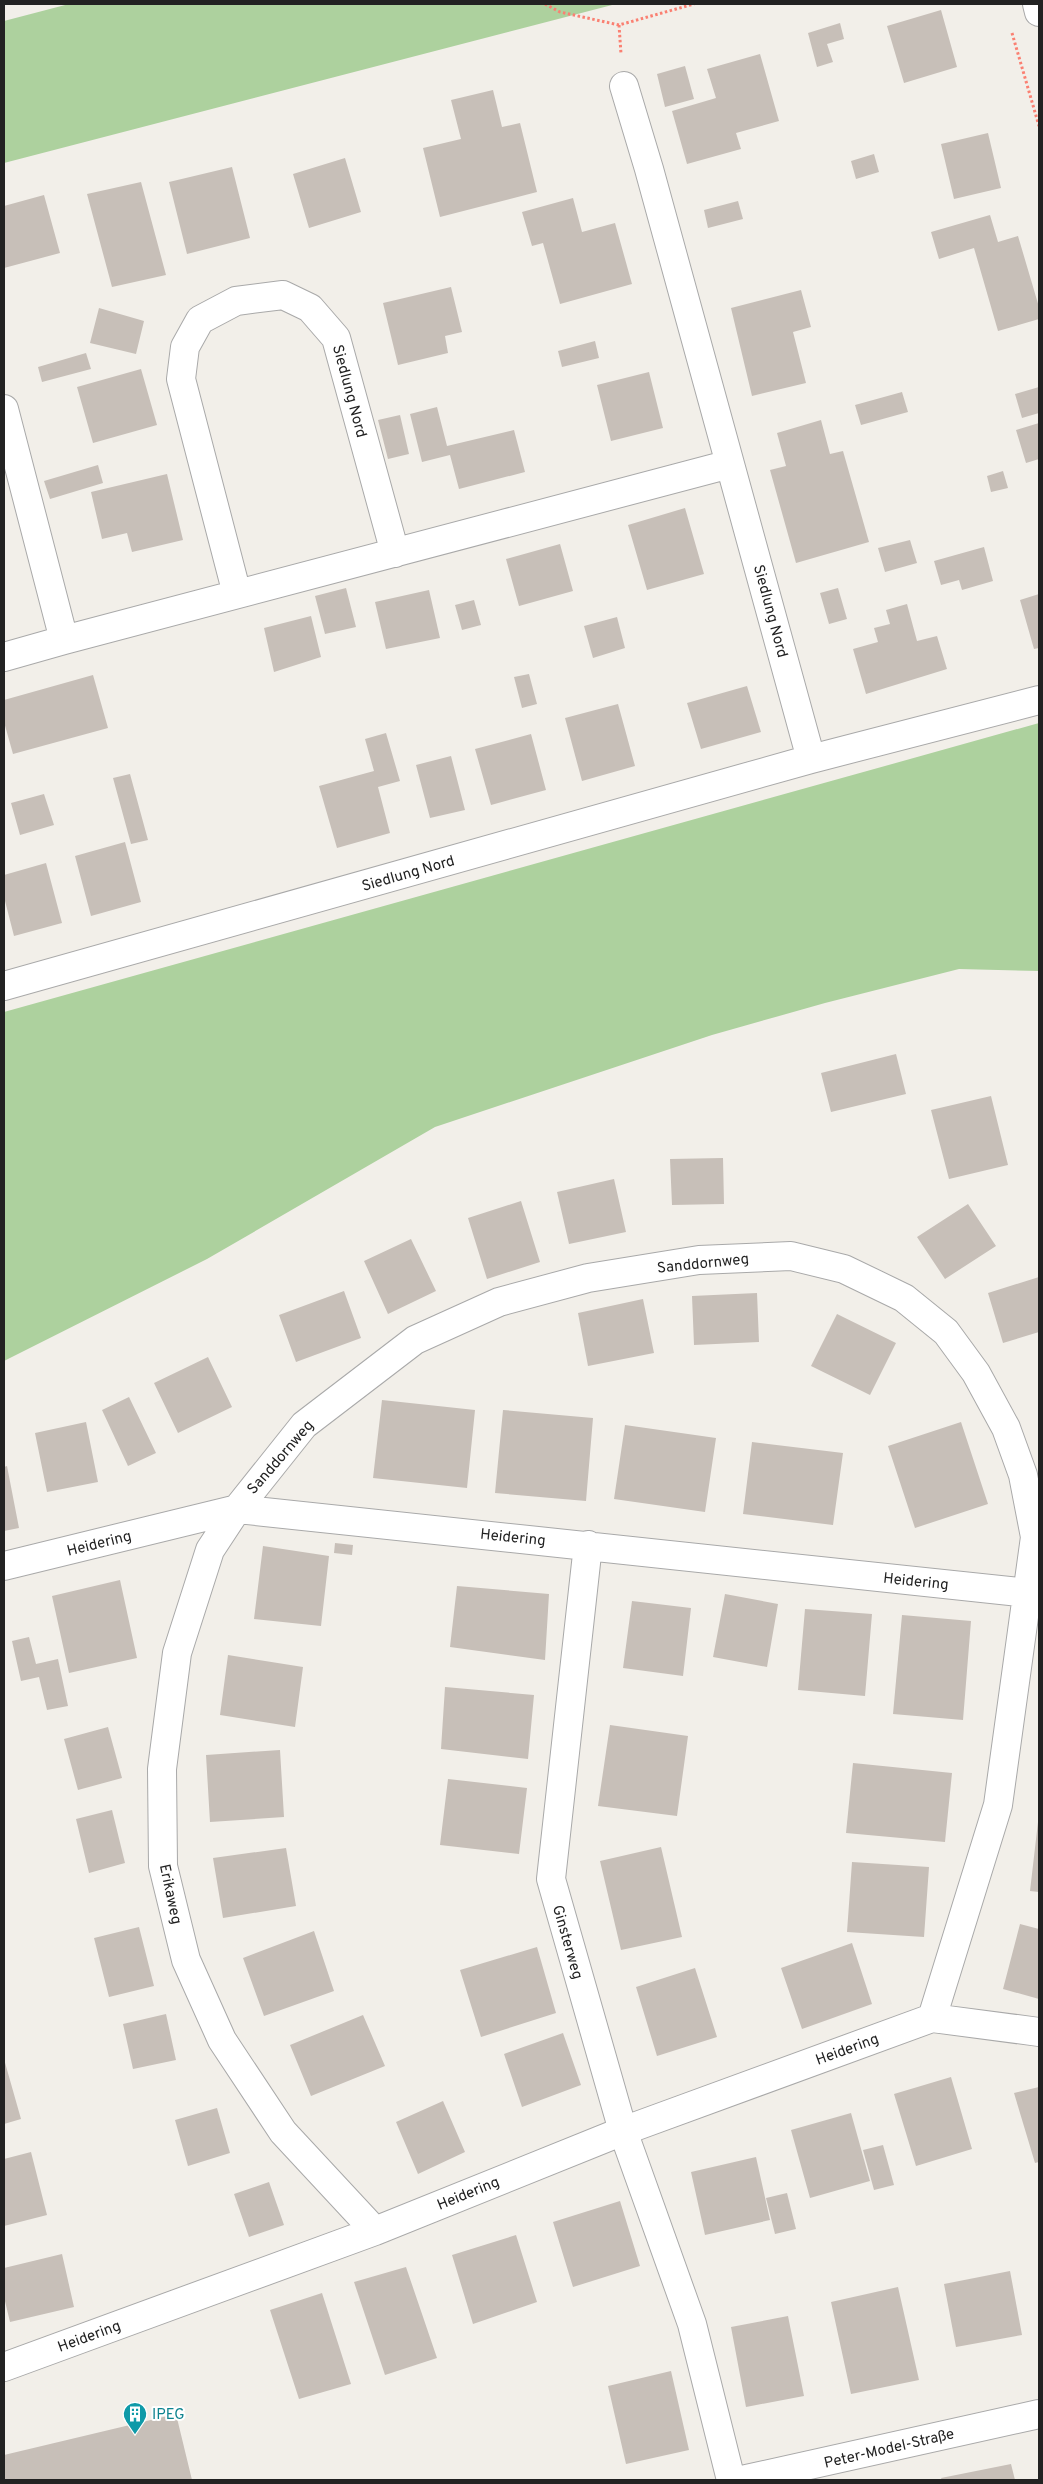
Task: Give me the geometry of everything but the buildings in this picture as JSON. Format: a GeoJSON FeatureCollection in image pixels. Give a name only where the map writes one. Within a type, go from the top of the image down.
{"type":"FeatureCollection","features":[{"type":"Feature","properties":{"kind":"street"},"geometry":{"type":"LineString","coordinates":[[1037,4],[1039,12]]}},
{"type":"Feature","properties":{"kind":"street","name":"Siedlung Nord"},"geometry":{"type":"LineString","coordinates":[[624,86],[812,759]]}},
{"type":"Feature","properties":{"kind":"street","name":"Siedlung Nord"},"geometry":{"type":"LineString","coordinates":[[237,594],[182,379],[184,347],[200,320],[236,301],[283,295],[310,308],[336,338],[395,553]]}},
{"type":"Feature","properties":{"kind":"street"},"geometry":{"type":"LineString","coordinates":[[4,409],[64,640]]}},
{"type":"Feature","properties":{"kind":"street"},"geometry":{"type":"LineString","coordinates":[[4,658],[64,640],[730,464]]}},
{"type":"Feature","properties":{"kind":"street","name":"Siedlung Nord"},"geometry":{"type":"LineString","coordinates":[[4,986],[812,759],[1039,700]]}},
{"type":"Feature","properties":{"kind":"street","name":"Sanddornweg"},"geometry":{"type":"LineString","coordinates":[[237,1509],[304,1425],[415,1340],[474,1313],[499,1302],[588,1278],[698,1260],[791,1256],[844,1269],[904,1298],[946,1332],[976,1372],[1006,1428],[1023,1475],[1035,1536],[1034,1592]]}},
{"type":"Feature","properties":{"kind":"street","name":"Heidering"},"geometry":{"type":"LineString","coordinates":[[4,1566],[237,1509],[1034,1592]]}},
{"type":"Feature","properties":{"kind":"street","name":"Erikaweg"},"geometry":{"type":"LineString","coordinates":[[237,1509],[210,1550],[177,1653],[162,1769],[163,1866],[186,1960],[222,2040],[283,2132],[375,2231]]}},
{"type":"Feature","properties":{"kind":"street","name":"Ginsterweg"},"geometry":{"type":"LineString","coordinates":[[588,1545],[551,1880],[623,2131],[692,2324],[731,2480]]}},
{"type":"Feature","properties":{"kind":"street"},"geometry":{"type":"LineString","coordinates":[[932,2018],[998,1805],[1034,1592]]}},
{"type":"Feature","properties":{"kind":"street","name":"Heidering"},"geometry":{"type":"LineString","coordinates":[[4,2367],[375,2231],[623,2131],[932,2018],[1039,2032]]}},
{"type":"Feature","properties":{"kind":"street","name":"Peter-Model-Straße"},"geometry":{"type":"LineString","coordinates":[[742,2480],[1038,2420]]}},
{"type":"Feature","properties":{"kind":"path"},"geometry":{"type":"LineString","coordinates":[[545,4],[560,12],[619,24],[694,4]]}},
{"type":"Feature","properties":{"kind":"path"},"geometry":{"type":"LineString","coordinates":[[1012,32],[1039,126]]}},
{"type":"Feature","properties":{"kind":"green space"},"geometry":{"type":"Polygon","coordinates":[[[69,4],[616,4],[4,163],[4,21],[69,4]]]}},
{"type":"Feature","properties":{"kind":"green space"},"geometry":{"type":"Polygon","coordinates":[[[1039,723],[1039,971],[959,969],[825,1003],[712,1035],[435,1127],[207,1259],[4,1361],[4,1012],[1039,723]]]}},
{"type":"Feature","properties":{"kind":"place","name":"IPEG"},"geometry":{"type":"Point","coordinates":[135,2435]}}]}
